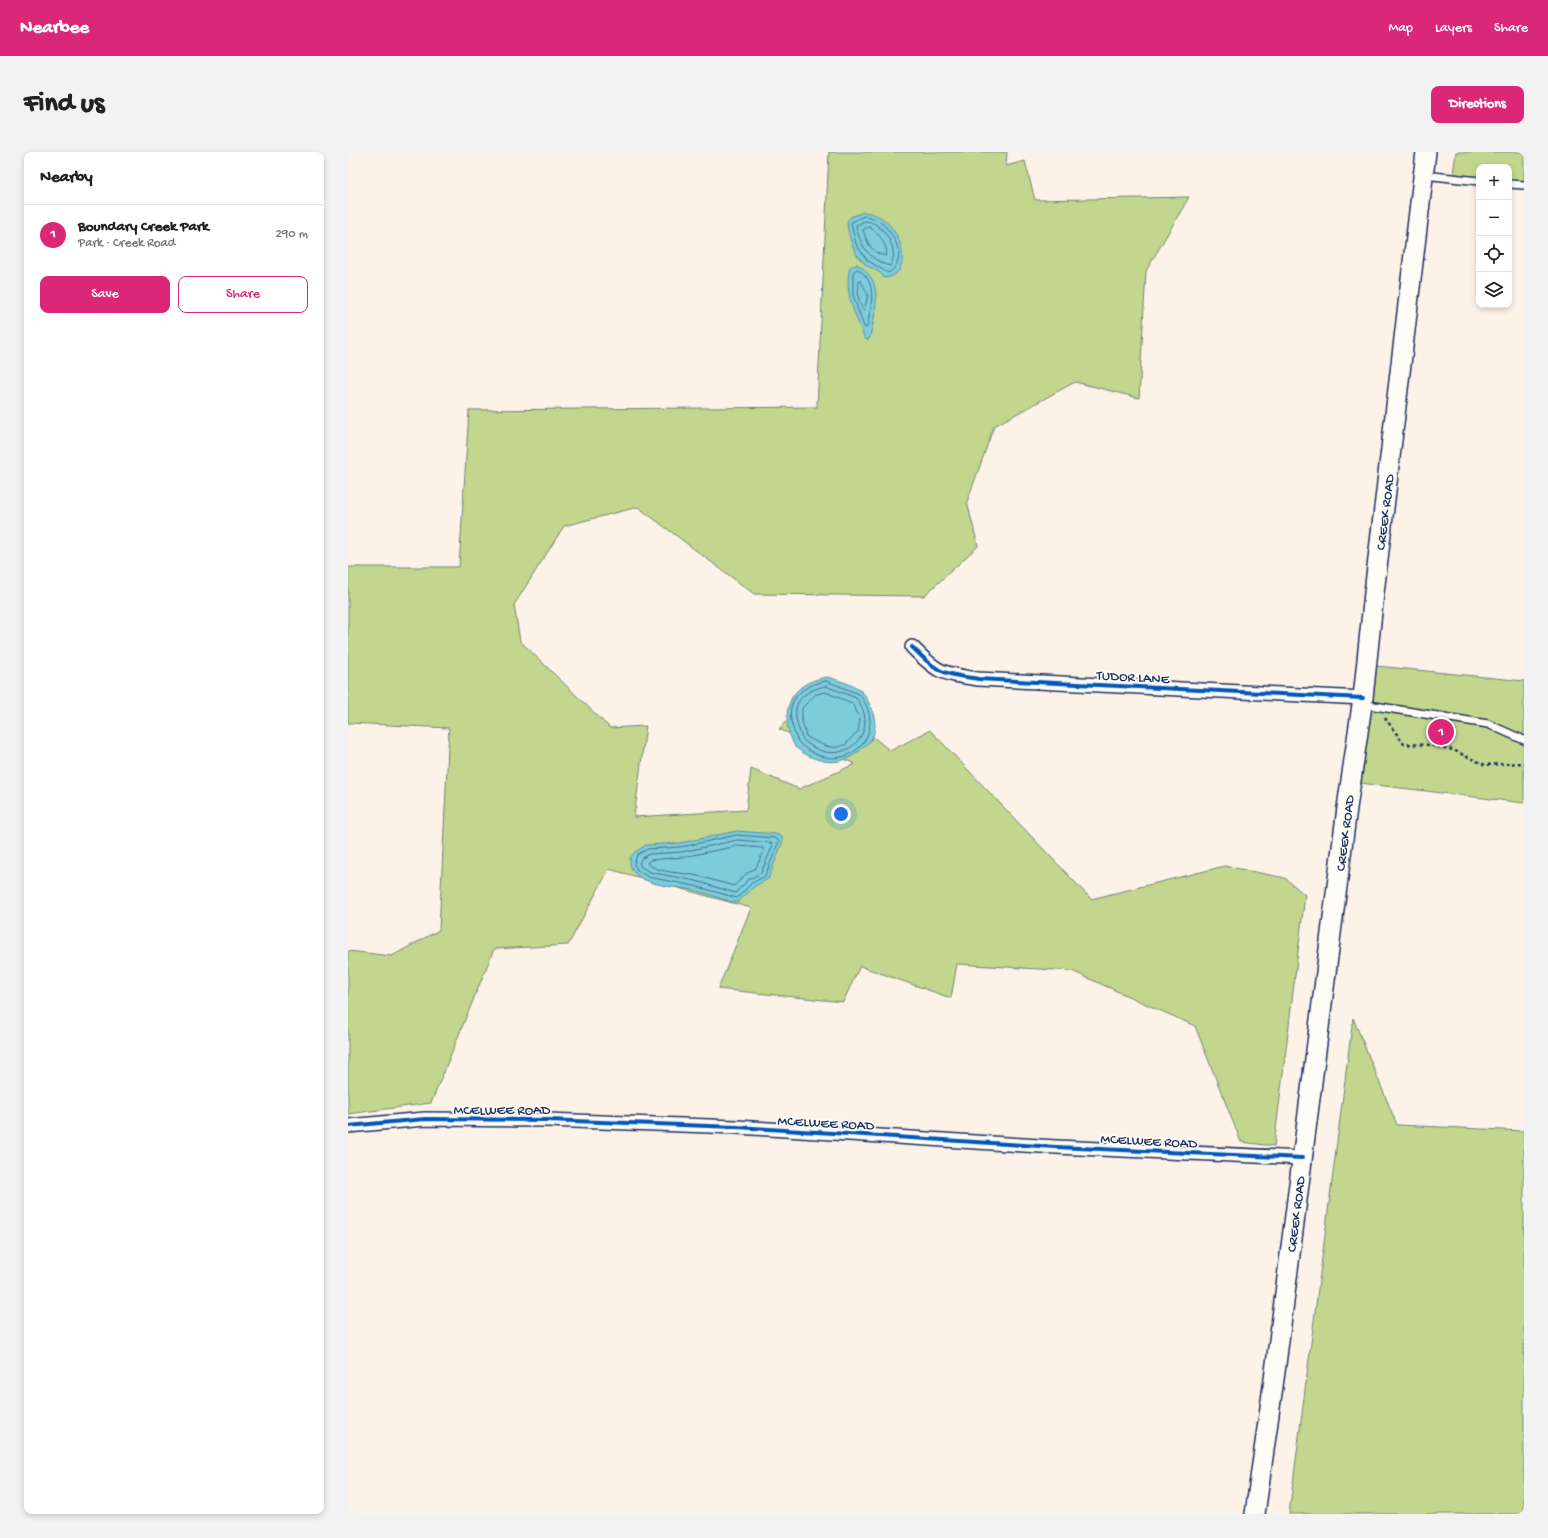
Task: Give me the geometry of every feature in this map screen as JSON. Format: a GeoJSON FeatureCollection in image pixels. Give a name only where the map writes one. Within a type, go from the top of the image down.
{"type":"FeatureCollection","features":[{"type":"Feature","properties":{"kind":"main road","name":"CREEK ROAD"},"geometry":{"type":"LineString","coordinates":[[1255,1514],[1276,1372],[1347,808],[1363,701],[1374,593],[1426,152]]}},
{"type":"Feature","properties":{"kind":"street","name":"TUDOR LANE"},"geometry":{"type":"LineString","coordinates":[[912,646],[933,668],[946,674],[978,679],[1363,701]]}},
{"type":"Feature","properties":{"kind":"street","name":"MCELWEE ROAD"},"geometry":{"type":"LineString","coordinates":[[348,1126],[425,1119],[547,1120],[736,1127],[1056,1146],[1302,1158]]}},
{"type":"Feature","properties":{"kind":"lane"},"geometry":{"type":"LineString","coordinates":[[1423,175],[1476,181]]}},
{"type":"Feature","properties":{"kind":"lane"},"geometry":{"type":"LineString","coordinates":[[1512,184],[1524,185]]}},
{"type":"Feature","properties":{"kind":"lane"},"geometry":{"type":"LineString","coordinates":[[1363,701],[1488,724],[1524,740]]}},
{"type":"Feature","properties":{"kind":"path"},"geometry":{"type":"LineString","coordinates":[[1384,716],[1404,744],[1430,745],[1453,750],[1484,765],[1524,763]]}},
{"type":"Feature","properties":{"kind":"green space"},"geometry":{"type":"Polygon","coordinates":[[[829,152],[1007,152],[1006,166],[1025,161],[1035,200],[1189,197],[1146,271],[1139,398],[1075,382],[994,426],[967,502],[978,546],[924,596],[754,594],[638,507],[564,526],[514,605],[520,641],[610,728],[646,726],[634,817],[746,810],[751,769],[799,789],[855,764],[779,729],[816,688],[890,751],[930,730],[1091,899],[1225,866],[1285,878],[1305,895],[1274,1146],[1241,1142],[1195,1026],[1072,971],[957,964],[951,998],[860,966],[843,1002],[718,989],[751,908],[609,869],[568,945],[494,949],[431,1103],[348,1114],[348,951],[392,956],[439,930],[449,728],[348,723],[348,567],[459,567],[469,410],[817,407],[829,152]]]}},
{"type":"Feature","properties":{"kind":"green space"},"geometry":{"type":"Polygon","coordinates":[[[1456,152],[1524,152],[1524,187],[1512,186],[1512,164],[1476,164],[1476,184],[1452,182],[1456,152]]]}},
{"type":"Feature","properties":{"kind":"green space"},"geometry":{"type":"Polygon","coordinates":[[[1367,665],[1524,681],[1524,803],[1352,782],[1367,665]]]}},
{"type":"Feature","properties":{"kind":"green space"},"geometry":{"type":"Polygon","coordinates":[[[1353,1018],[1397,1125],[1524,1131],[1524,1514],[1289,1514],[1353,1018]]]}},
{"type":"Feature","properties":{"kind":"water"},"geometry":{"type":"Polygon","coordinates":[[[863,212],[876,215],[887,223],[895,233],[900,245],[902,257],[900,267],[894,275],[884,278],[878,271],[865,264],[854,250],[850,239],[847,221],[851,217],[863,212]]]}},
{"type":"Feature","properties":{"kind":"water"},"geometry":{"type":"Polygon","coordinates":[[[857,264],[866,271],[872,279],[875,288],[876,307],[870,337],[868,340],[865,339],[854,313],[849,295],[848,277],[850,267],[857,264]]]}},
{"type":"Feature","properties":{"kind":"water"},"geometry":{"type":"Polygon","coordinates":[[[827,677],[849,684],[861,691],[865,695],[871,707],[875,722],[874,732],[869,742],[847,759],[829,762],[812,757],[795,747],[787,723],[787,711],[795,693],[803,686],[814,680],[827,677]]]}},
{"type":"Feature","properties":{"kind":"water"},"geometry":{"type":"Polygon","coordinates":[[[737,831],[776,834],[782,837],[783,841],[768,879],[755,886],[738,902],[732,902],[693,890],[653,883],[636,874],[631,867],[630,858],[635,852],[646,845],[680,843],[737,831]]]}},
{"type":"Feature","properties":{"kind":"cycle path"},"geometry":{"type":"LineString","coordinates":[[912,647],[928,663],[941,671],[978,679],[1363,698]]}},
{"type":"Feature","properties":{"kind":"cycle path"},"geometry":{"type":"LineString","coordinates":[[348,1126],[425,1119],[547,1120],[736,1127],[1056,1147],[1302,1158]]}},
{"type":"Feature","properties":{"kind":"place","name":"Boundary Creek Park"},"geometry":{"type":"Point","coordinates":[1441,732]}}]}
